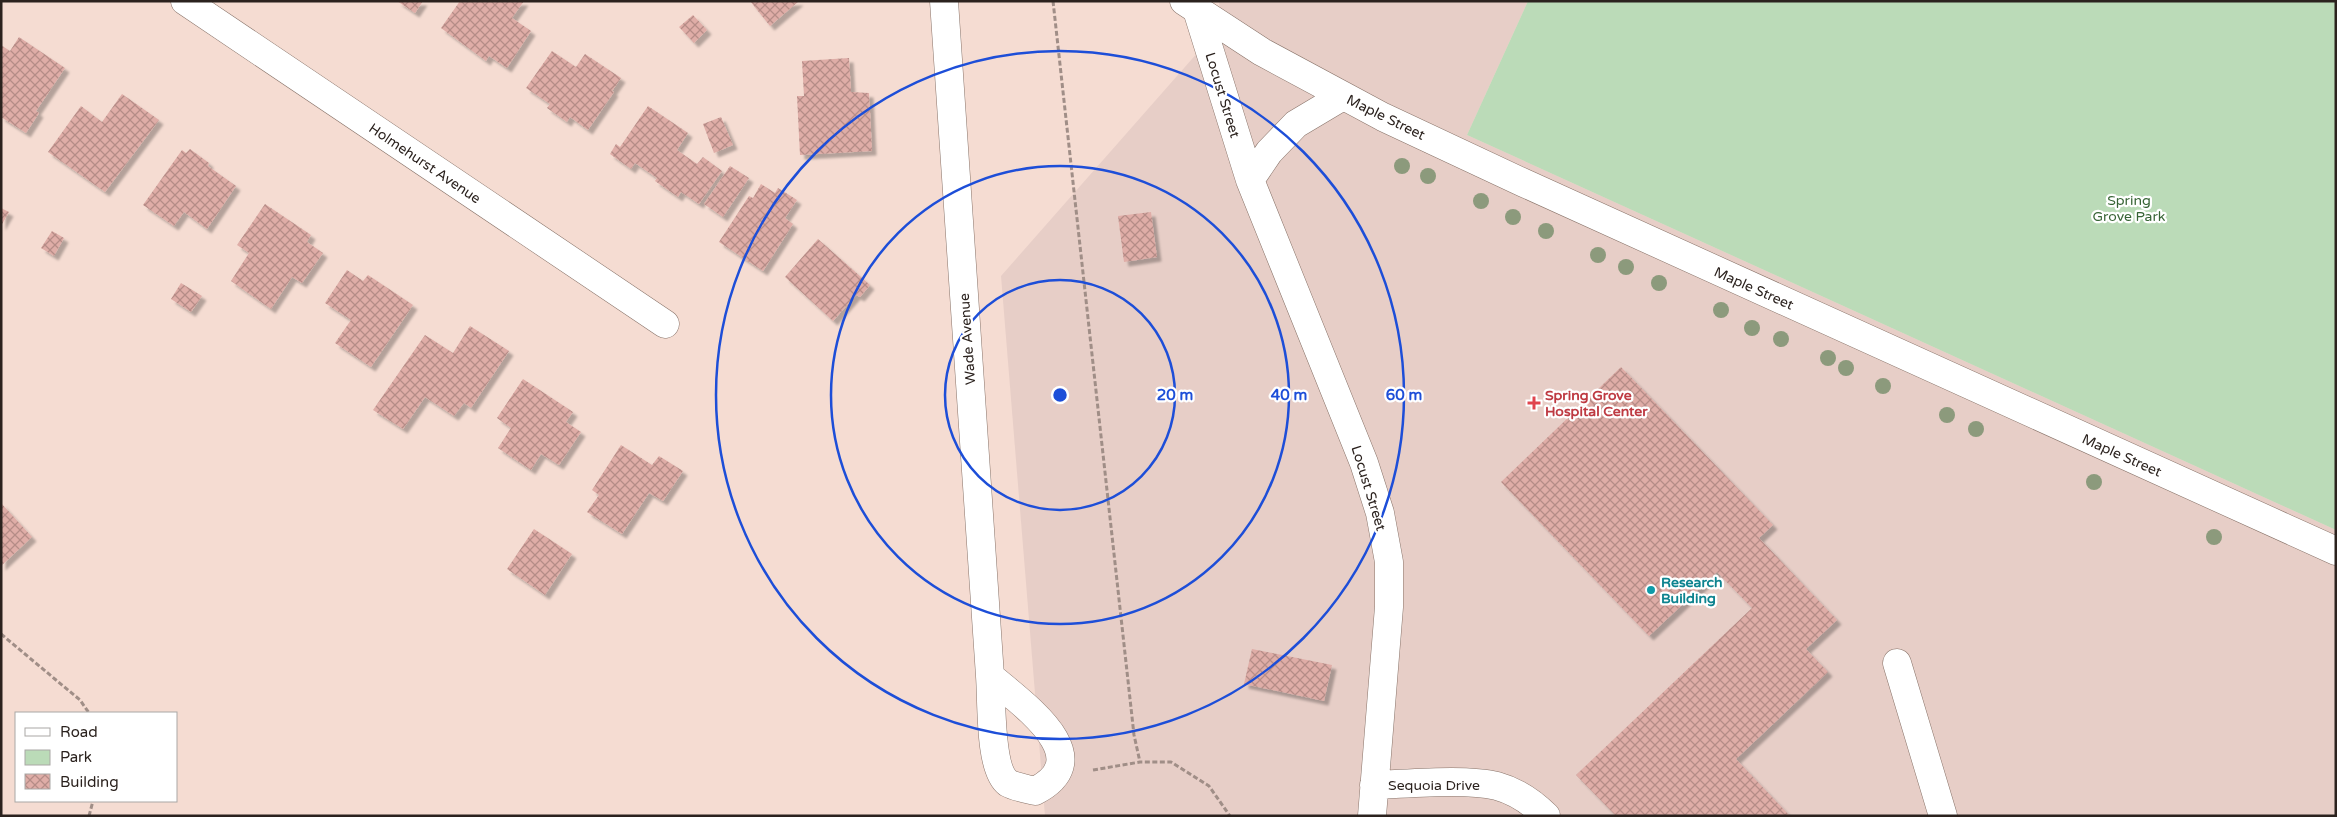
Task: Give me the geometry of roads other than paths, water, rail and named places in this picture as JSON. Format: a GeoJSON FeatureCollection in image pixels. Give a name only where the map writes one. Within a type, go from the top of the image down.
{"type":"FeatureCollection","features":[{"type":"Feature","properties":{"kind":"street","name":"Holmehurst Avenue"},"geometry":{"type":"LineString","coordinates":[[185,1],[665,324]]}},
{"type":"Feature","properties":{"kind":"street","name":"Wade Avenue"},"geometry":{"type":"LineString","coordinates":[[944,1],[990,676]]}},
{"type":"Feature","properties":{"kind":"street","name":"Maple Street"},"geometry":{"type":"LineString","coordinates":[[1191,6],[1262,52],[1383,117],[1533,188],[2336,550]]}},
{"type":"Feature","properties":{"kind":"street","name":"Locust Street"},"geometry":{"type":"LineString","coordinates":[[1191,6],[1250,180],[1364,463],[1380,513],[1389,562],[1389,607],[1372,816]]}},
{"type":"Feature","properties":{"kind":"street"},"geometry":{"type":"LineString","coordinates":[[1250,180],[1269,152],[1296,124],[1343,96]]}},
{"type":"Feature","properties":{"kind":"street"},"geometry":{"type":"LineString","coordinates":[[1897,662],[1943,816]]}},
{"type":"Feature","properties":{"kind":"street","name":"Sequoia Drive"},"geometry":{"type":"LineString","coordinates":[[1374,785],[1464,783],[1497,786],[1520,796],[1546,816]]}},
{"type":"Feature","properties":{"kind":"place","name":"Spring Grove Hospital Center"},"geometry":{"type":"Point","coordinates":[1534,403]}},
{"type":"Feature","properties":{"kind":"place","name":"Research Building"},"geometry":{"type":"Point","coordinates":[1651,590]}},
{"type":"Feature","properties":{"kind":"park label","name":"Spring Grove Park"},"geometry":{"type":"Point","coordinates":[2129,208]}}]}
